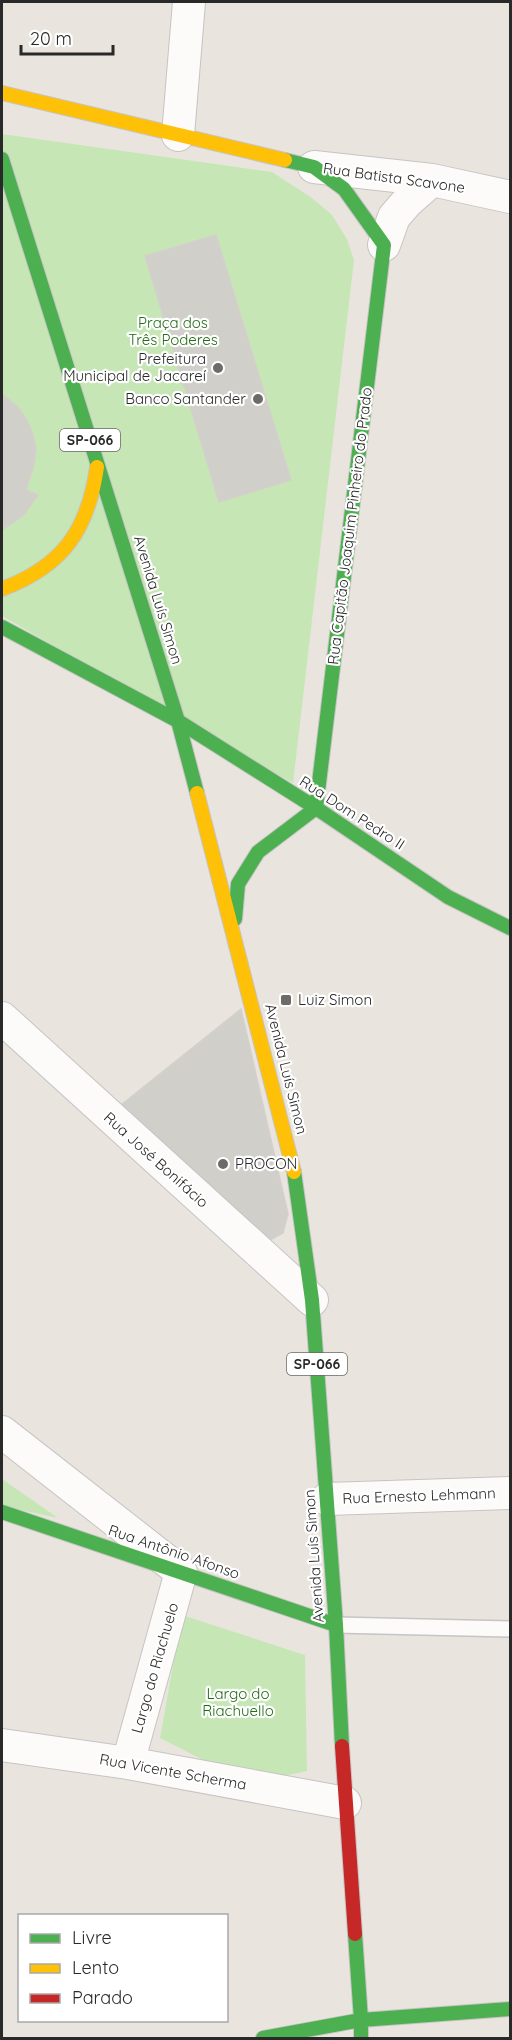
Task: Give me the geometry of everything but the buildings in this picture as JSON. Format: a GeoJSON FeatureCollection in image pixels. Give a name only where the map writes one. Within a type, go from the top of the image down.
{"type":"FeatureCollection","features":[{"type":"Feature","properties":{"kind":"main road"},"geometry":{"type":"LineString","coordinates":[[2,93],[314,167],[344,189],[384,245]]}},
{"type":"Feature","properties":{"kind":"main road","name":"Avenida Luís Simon"},"geometry":{"type":"LineString","coordinates":[[2,159],[178,722],[294,1169],[312,1300],[336,1625],[361,2038]]}},
{"type":"Feature","properties":{"kind":"main road","name":"Rua Capitão Joaquim Pinheiro do Prado"},"geometry":{"type":"LineString","coordinates":[[316,808],[384,245]]}},
{"type":"Feature","properties":{"kind":"main road"},"geometry":{"type":"LineString","coordinates":[[2,589],[19,583],[52,564],[73,538],[88,511],[98,464]]}},
{"type":"Feature","properties":{"kind":"main road","name":"Rua Dom Pedro II"},"geometry":{"type":"LineString","coordinates":[[2,627],[178,722],[316,808],[448,897],[510,928]]}},
{"type":"Feature","properties":{"kind":"main road"},"geometry":{"type":"LineString","coordinates":[[233,932],[238,884],[258,852],[316,808]]}},
{"type":"Feature","properties":{"kind":"main road","name":"Rua Antônio Afonso"},"geometry":{"type":"LineString","coordinates":[[2,1512],[336,1625]]}},
{"type":"Feature","properties":{"kind":"main road"},"geometry":{"type":"LineString","coordinates":[[263,2038],[361,2020],[510,2009]]}},
{"type":"Feature","properties":{"kind":"street"},"geometry":{"type":"LineString","coordinates":[[178,135],[189,2]]}},
{"type":"Feature","properties":{"kind":"street","name":"Rua Batista Scavone"},"geometry":{"type":"LineString","coordinates":[[314,167],[432,180],[510,197]]}},
{"type":"Feature","properties":{"kind":"street","name":"Rua Capitão Joaquim Pinheiro do Prado"},"geometry":{"type":"LineString","coordinates":[[384,245],[394,218],[406,202],[432,180]]}},
{"type":"Feature","properties":{"kind":"street","name":"Rua José Bonifácio"},"geometry":{"type":"LineString","coordinates":[[2,1018],[312,1300]]}},
{"type":"Feature","properties":{"kind":"street"},"geometry":{"type":"LineString","coordinates":[[2,1432],[181,1572]]}},
{"type":"Feature","properties":{"kind":"street","name":"Rua Ernesto Lehmann"},"geometry":{"type":"LineString","coordinates":[[327,1499],[510,1493]]}},
{"type":"Feature","properties":{"kind":"street","name":"Largo do Riachuelo"},"geometry":{"type":"LineString","coordinates":[[128,1763],[181,1572]]}},
{"type":"Feature","properties":{"kind":"street","name":"Rua Vicente Scherma"},"geometry":{"type":"LineString","coordinates":[[2,1745],[128,1763],[345,1803]]}},
{"type":"Feature","properties":{"kind":"lane"},"geometry":{"type":"LineString","coordinates":[[336,1625],[510,1629]]}},
{"type":"Feature","properties":{"kind":"green space","name":"Praça dos Três Poderes"},"geometry":{"type":"Polygon","coordinates":[[[2,134],[272,172],[312,198],[332,215],[347,239],[354,260],[293,783],[2,616],[2,134]]]}},
{"type":"Feature","properties":{"kind":"green space"},"geometry":{"type":"Polygon","coordinates":[[[2,1479],[58,1518],[2,1506],[2,1479]]]}},
{"type":"Feature","properties":{"kind":"green space","name":"Largo do Riachuello"},"geometry":{"type":"Polygon","coordinates":[[[182,1615],[305,1655],[307,1771],[269,1779],[221,1769],[160,1738],[182,1615]]]}},
{"type":"Feature","properties":{"kind":"traffic: fast"},"geometry":{"type":"LineString","coordinates":[[2,159],[178,721],[197,793]]}},
{"type":"Feature","properties":{"kind":"traffic: fast"},"geometry":{"type":"LineString","coordinates":[[285,160],[314,167],[344,189],[384,245],[316,808]]}},
{"type":"Feature","properties":{"kind":"traffic: fast"},"geometry":{"type":"LineString","coordinates":[[2,627],[178,721],[316,808],[448,897],[510,928]]}},
{"type":"Feature","properties":{"kind":"traffic: fast"},"geometry":{"type":"LineString","coordinates":[[235,919],[238,884],[258,852],[316,808]]}},
{"type":"Feature","properties":{"kind":"traffic: fast"},"geometry":{"type":"LineString","coordinates":[[294,1172],[312,1300],[336,1625],[342,1746]]}},
{"type":"Feature","properties":{"kind":"traffic: fast"},"geometry":{"type":"LineString","coordinates":[[2,1512],[336,1625]]}},
{"type":"Feature","properties":{"kind":"traffic: fast"},"geometry":{"type":"LineString","coordinates":[[263,2038],[361,2020],[355,1934]]}},
{"type":"Feature","properties":{"kind":"traffic: fast"},"geometry":{"type":"LineString","coordinates":[[361,2038],[361,2020],[510,2009]]}},
{"type":"Feature","properties":{"kind":"traffic: slow"},"geometry":{"type":"LineString","coordinates":[[2,93],[285,160]]}},
{"type":"Feature","properties":{"kind":"traffic: slow"},"geometry":{"type":"LineString","coordinates":[[2,589],[41,569],[69,543],[87,509],[97,467]]}},
{"type":"Feature","properties":{"kind":"traffic: slow"},"geometry":{"type":"LineString","coordinates":[[197,793],[294,1172]]}},
{"type":"Feature","properties":{"kind":"traffic: jam"},"geometry":{"type":"LineString","coordinates":[[342,1746],[355,1934]]}},
{"type":"Feature","properties":{"kind":"place","name":"Prefeitura Municipal de Jacareí"},"geometry":{"type":"Point","coordinates":[218,368]}},
{"type":"Feature","properties":{"kind":"place","name":"Banco Santander"},"geometry":{"type":"Point","coordinates":[258,399]}},
{"type":"Feature","properties":{"kind":"place","name":"Luiz Simon"},"geometry":{"type":"Point","coordinates":[286,1000]}},
{"type":"Feature","properties":{"kind":"place","name":"PROCON"},"geometry":{"type":"Point","coordinates":[223,1164]}}]}
